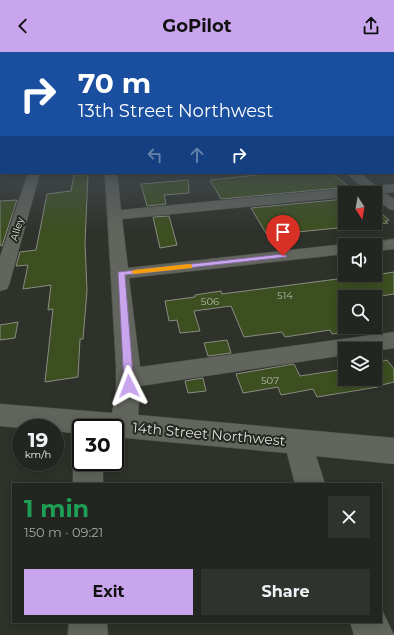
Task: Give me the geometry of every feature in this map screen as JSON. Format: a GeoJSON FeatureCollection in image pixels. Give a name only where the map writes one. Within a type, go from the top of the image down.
{"type":"FeatureCollection","features":[{"type":"Feature","properties":{"kind":"street","name":"Alley"},"geometry":{"type":"LineString","coordinates":[[0,285],[33,177]]}},
{"type":"Feature","properties":{"kind":"street"},"geometry":{"type":"LineString","coordinates":[[110,177],[121,274],[129,378],[127,410],[124,420]]}},
{"type":"Feature","properties":{"kind":"street"},"geometry":{"type":"LineString","coordinates":[[357,177],[369,186]]}},
{"type":"Feature","properties":{"kind":"street"},"geometry":{"type":"LineString","coordinates":[[382,189],[394,188]]}},
{"type":"Feature","properties":{"kind":"street"},"geometry":{"type":"LineString","coordinates":[[114,215],[338,193]]}},
{"type":"Feature","properties":{"kind":"street"},"geometry":{"type":"LineString","coordinates":[[382,196],[394,206]]}},
{"type":"Feature","properties":{"kind":"street"},"geometry":{"type":"LineString","coordinates":[[382,245],[394,244]]}},
{"type":"Feature","properties":{"kind":"street"},"geometry":{"type":"LineString","coordinates":[[121,274],[338,250]]}},
{"type":"Feature","properties":{"kind":"street"},"geometry":{"type":"LineString","coordinates":[[129,378],[394,340]]}},
{"type":"Feature","properties":{"kind":"street","name":"14th Street Northwest"},"geometry":{"type":"LineString","coordinates":[[0,415],[72,423]]}},
{"type":"Feature","properties":{"kind":"street","name":"14th Street Northwest"},"geometry":{"type":"LineString","coordinates":[[124,426],[394,451]]}},
{"type":"Feature","properties":{"kind":"street"},"geometry":{"type":"LineString","coordinates":[[298,441],[310,483]]}},
{"type":"Feature","properties":{"kind":"street"},"geometry":{"type":"LineString","coordinates":[[88,471],[88,483]]}},
{"type":"Feature","properties":{"kind":"street"},"geometry":{"type":"LineString","coordinates":[[88,623],[88,635]]}},
{"type":"Feature","properties":{"kind":"street"},"geometry":{"type":"LineString","coordinates":[[369,623],[374,635]]}},
{"type":"Feature","properties":{"kind":"building"},"geometry":{"type":"Polygon","coordinates":[[[74,177],[88,177],[85,242],[87,291],[83,339],[80,339],[78,377],[45,382],[53,309],[48,310],[51,285],[23,289],[28,265],[16,266],[20,252],[36,250],[47,194],[71,191],[74,177]]]}},
{"type":"Feature","properties":{"kind":"building"},"geometry":{"type":"Polygon","coordinates":[[[236,177],[337,177],[349,186],[338,186],[338,188],[221,199],[210,180],[236,177]]]}},
{"type":"Feature","properties":{"kind":"building"},"geometry":{"type":"Polygon","coordinates":[[[188,180],[189,193],[164,195],[166,204],[147,206],[141,184],[188,180]]]}},
{"type":"Feature","properties":{"kind":"building"},"geometry":{"type":"Polygon","coordinates":[[[17,200],[2,246],[0,245],[0,201],[17,200]]]}},
{"type":"Feature","properties":{"kind":"building"},"geometry":{"type":"Polygon","coordinates":[[[338,200],[338,228],[267,235],[251,208],[338,200]]]}},
{"type":"Feature","properties":{"kind":"building"},"geometry":{"type":"Polygon","coordinates":[[[382,214],[389,220],[385,221],[388,223],[382,224],[382,214]]]}},
{"type":"Feature","properties":{"kind":"building"},"geometry":{"type":"Polygon","coordinates":[[[169,216],[177,245],[160,248],[153,217],[169,216]]]}},
{"type":"Feature","properties":{"kind":"building"},"geometry":{"type":"Polygon","coordinates":[[[394,272],[394,294],[382,296],[382,290],[338,290],[338,333],[332,334],[330,330],[285,337],[282,332],[244,337],[231,306],[194,311],[200,331],[180,333],[177,320],[169,321],[165,301],[195,297],[195,295],[221,291],[222,294],[338,279],[338,282],[382,282],[382,274],[394,272]]]}},
{"type":"Feature","properties":{"kind":"building"},"geometry":{"type":"Polygon","coordinates":[[[18,322],[15,338],[0,340],[0,325],[18,322]]]}},
{"type":"Feature","properties":{"kind":"building"},"geometry":{"type":"Polygon","coordinates":[[[227,340],[231,353],[208,356],[204,343],[227,340]]]}},
{"type":"Feature","properties":{"kind":"building"},"geometry":{"type":"Polygon","coordinates":[[[387,360],[394,369],[394,382],[382,385],[382,361],[387,360]]]}},
{"type":"Feature","properties":{"kind":"building"},"geometry":{"type":"Polygon","coordinates":[[[294,364],[300,376],[338,370],[338,386],[378,387],[317,397],[313,389],[281,395],[278,387],[243,393],[236,374],[294,364]]]}},
{"type":"Feature","properties":{"kind":"building"},"geometry":{"type":"Polygon","coordinates":[[[203,378],[206,391],[188,393],[185,381],[203,378]]]}},
{"type":"Feature","properties":{"kind":"slow traffic"},"geometry":{"type":"LineString","coordinates":[[134,272],[189,266]]}},
{"type":"Feature","properties":{"kind":"route"},"geometry":{"type":"LineString","coordinates":[[129,386],[121,274],[283,256]]}}]}
